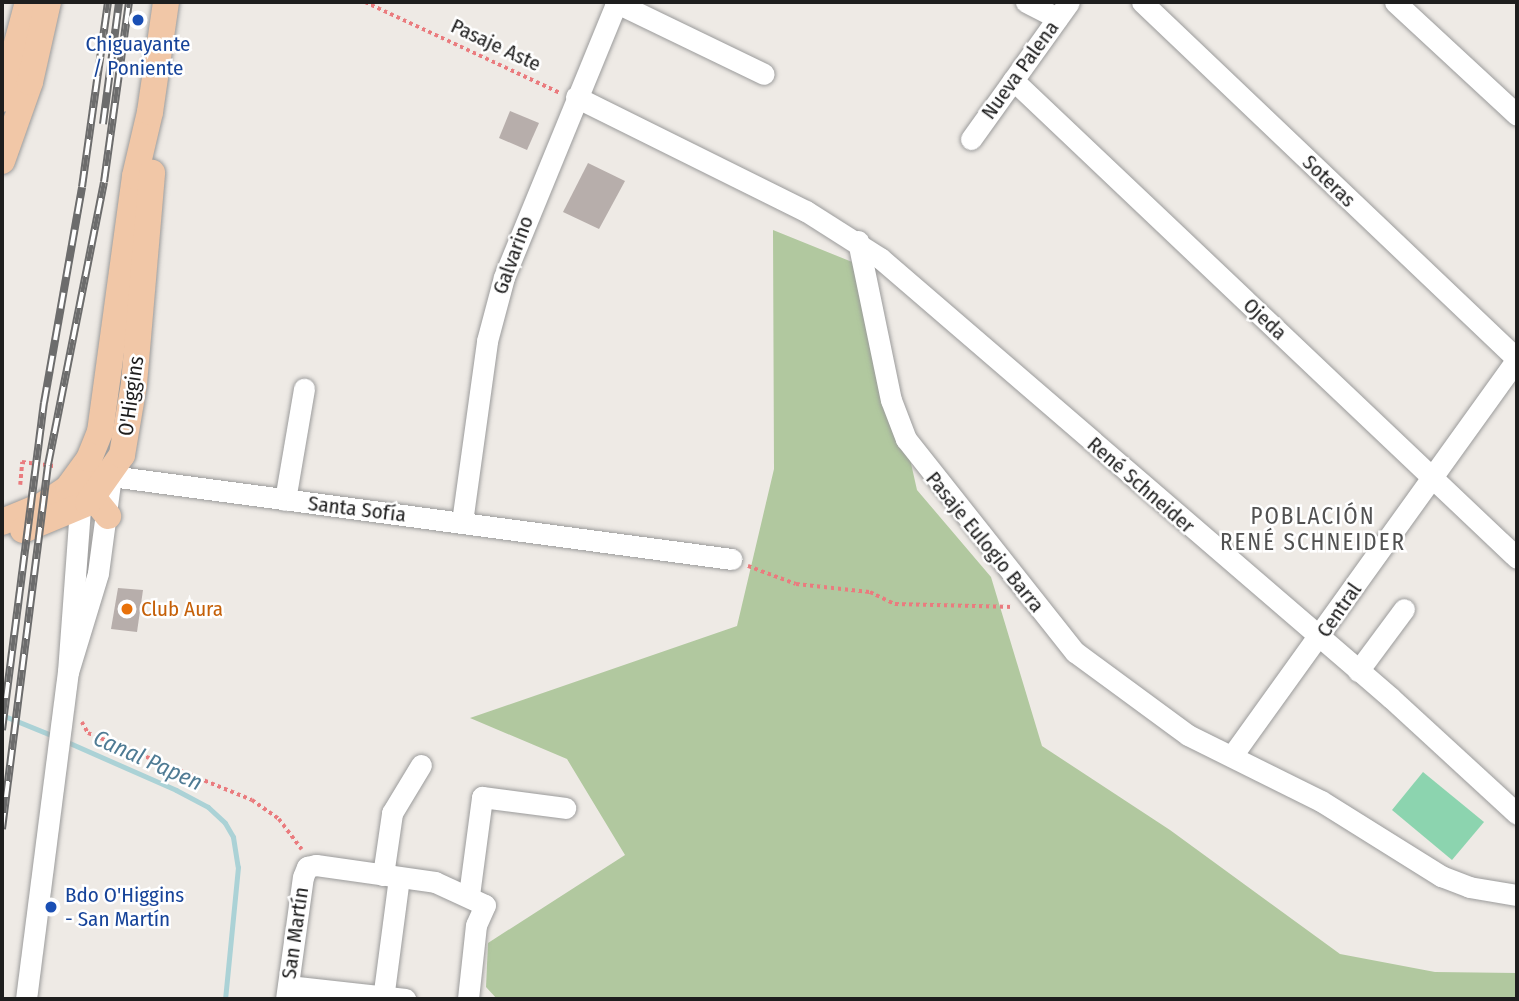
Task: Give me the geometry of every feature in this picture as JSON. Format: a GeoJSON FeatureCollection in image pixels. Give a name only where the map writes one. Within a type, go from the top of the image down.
{"type":"FeatureCollection","features":[{"type":"Feature","properties":{"kind":"main road"},"geometry":{"type":"LineString","coordinates":[[2,99],[28,2]]}},
{"type":"Feature","properties":{"kind":"main road"},"geometry":{"type":"LineString","coordinates":[[2,161],[30,82],[48,2]]}},
{"type":"Feature","properties":{"kind":"main road","name":"O'Higgins"},"geometry":{"type":"LineString","coordinates":[[85,493],[103,421],[135,176],[150,112],[166,2]]}},
{"type":"Feature","properties":{"kind":"main road","name":"O'Higgins"},"geometry":{"type":"LineString","coordinates":[[111,476],[122,455],[136,361],[152,162],[150,112]]}},
{"type":"Feature","properties":{"kind":"main road"},"geometry":{"type":"LineString","coordinates":[[2,537],[85,493],[111,476]]}},
{"type":"Feature","properties":{"kind":"main road"},"geometry":{"type":"LineString","coordinates":[[2,522],[52,500],[85,493]]}},
{"type":"Feature","properties":{"kind":"street","name":"Galvarino"},"geometry":{"type":"LineString","coordinates":[[461,522],[494,309],[511,254],[616,2]]}},
{"type":"Feature","properties":{"kind":"street"},"geometry":{"type":"LineString","coordinates":[[616,2],[764,74]]}},
{"type":"Feature","properties":{"kind":"street"},"geometry":{"type":"LineString","coordinates":[[1026,2],[1063,10]]}},
{"type":"Feature","properties":{"kind":"street","name":"Soteras"},"geometry":{"type":"LineString","coordinates":[[1142,2],[1517,359]]}},
{"type":"Feature","properties":{"kind":"street"},"geometry":{"type":"LineString","coordinates":[[1395,2],[1517,115]]}},
{"type":"Feature","properties":{"kind":"street","name":"Nueva Palena"},"geometry":{"type":"LineString","coordinates":[[971,139],[1063,10]]}},
{"type":"Feature","properties":{"kind":"street","name":"Ojeda"},"geometry":{"type":"LineString","coordinates":[[1013,80],[1517,558]]}},
{"type":"Feature","properties":{"kind":"street"},"geometry":{"type":"LineString","coordinates":[[576,97],[806,211],[858,241]]}},
{"type":"Feature","properties":{"kind":"street","name":"Pasaje Eulogio Barra"},"geometry":{"type":"LineString","coordinates":[[858,241],[891,400],[906,439],[1075,652],[1128,694],[1188,735],[1321,801],[1452,881],[1517,895]]}},
{"type":"Feature","properties":{"kind":"street","name":"René Schneider"},"geometry":{"type":"LineString","coordinates":[[858,241],[1358,671],[1517,814]]}},
{"type":"Feature","properties":{"kind":"street","name":"Central"},"geometry":{"type":"LineString","coordinates":[[1232,756],[1517,359]]}},
{"type":"Feature","properties":{"kind":"street"},"geometry":{"type":"LineString","coordinates":[[285,500],[304,390]]}},
{"type":"Feature","properties":{"kind":"street","name":"Santa Sofía"},"geometry":{"type":"LineString","coordinates":[[111,476],[732,559]]}},
{"type":"Feature","properties":{"kind":"street","name":"O'Higgins"},"geometry":{"type":"LineString","coordinates":[[26,999],[68,671],[85,493]]}},
{"type":"Feature","properties":{"kind":"street","name":"O'Higgins"},"geometry":{"type":"LineString","coordinates":[[68,671],[88,615],[85,493]]}},
{"type":"Feature","properties":{"kind":"street"},"geometry":{"type":"LineString","coordinates":[[1358,671],[1404,609]]}},
{"type":"Feature","properties":{"kind":"street"},"geometry":{"type":"LineString","coordinates":[[383,998],[392,813],[421,765]]}},
{"type":"Feature","properties":{"kind":"street"},"geometry":{"type":"LineString","coordinates":[[468,999],[476,926],[482,797],[565,808]]}},
{"type":"Feature","properties":{"kind":"street"},"geometry":{"type":"LineString","coordinates":[[307,867],[316,865],[435,882],[477,900]]}},
{"type":"Feature","properties":{"kind":"street","name":"San Martín"},"geometry":{"type":"LineString","coordinates":[[287,993],[307,867]]}},
{"type":"Feature","properties":{"kind":"street"},"geometry":{"type":"LineString","coordinates":[[287,993],[405,999]]}},
{"type":"Feature","properties":{"kind":"path","name":"Pasaje Aste"},"geometry":{"type":"LineString","coordinates":[[365,2],[576,97]]}},
{"type":"Feature","properties":{"kind":"path"},"geometry":{"type":"LineString","coordinates":[[20,485],[22,462],[85,493]]}},
{"type":"Feature","properties":{"kind":"path"},"geometry":{"type":"LineString","coordinates":[[732,559],[796,584],[870,592],[895,604],[1040,610]]}},
{"type":"Feature","properties":{"kind":"path"},"geometry":{"type":"LineString","coordinates":[[62,713],[75,708],[88,733],[252,800],[300,840],[307,867]]}},
{"type":"Feature","properties":{"kind":"green space"},"geometry":{"type":"Polygon","coordinates":[[[773,230],[867,268],[917,490],[991,577],[1042,746],[1170,830],[1340,954],[1435,972],[1517,973],[1517,999],[497,999],[486,987],[488,943],[625,855],[567,759],[470,718],[737,626],[774,469],[773,230]]]}},
{"type":"Feature","properties":{"kind":"green space"},"geometry":{"type":"Polygon","coordinates":[[[1423,772],[1484,822],[1452,860],[1392,810],[1423,772]]]}},
{"type":"Feature","properties":{"kind":"building"},"geometry":{"type":"Polygon","coordinates":[[[510,111],[539,123],[527,150],[499,138],[510,111]]]}},
{"type":"Feature","properties":{"kind":"building"},"geometry":{"type":"Polygon","coordinates":[[[588,163],[625,181],[599,229],[563,212],[588,163]]]}},
{"type":"Feature","properties":{"kind":"building","name":"Club Aura"},"geometry":{"type":"Polygon","coordinates":[[[118,588],[143,590],[137,632],[111,629],[118,588]]]}},
{"type":"Feature","properties":{"kind":"waterway","name":"Canal Papen"},"geometry":{"type":"LineString","coordinates":[[2,715],[56,737]]}},
{"type":"Feature","properties":{"kind":"waterway","name":"Canal Papen"},"geometry":{"type":"LineString","coordinates":[[65,741],[176,790],[208,807],[225,823],[233,837],[238,867],[225,999]]}},
{"type":"Feature","properties":{"kind":"railway"},"geometry":{"type":"LineString","coordinates":[[2,730],[44,403],[82,187],[108,2]]}},
{"type":"Feature","properties":{"kind":"railway"},"geometry":{"type":"LineString","coordinates":[[103,124],[119,2]]}},
{"type":"Feature","properties":{"kind":"railway"},"geometry":{"type":"LineString","coordinates":[[2,829],[48,465],[104,182],[129,2]]}},
{"type":"Feature","properties":{"kind":"place","name":"Chiguayante / Poniente"},"geometry":{"type":"Point","coordinates":[138,20]}},
{"type":"Feature","properties":{"kind":"place","name":"Club Aura"},"geometry":{"type":"Point","coordinates":[127,609]}},
{"type":"Feature","properties":{"kind":"place","name":"Bdo O'Higgins - San Martín"},"geometry":{"type":"Point","coordinates":[51,907]}},
{"type":"Feature","properties":{"kind":"district","name":"POBLACIÓN RENÉ SCHNEIDER"},"geometry":{"type":"Point","coordinates":[1313,529]}}]}
